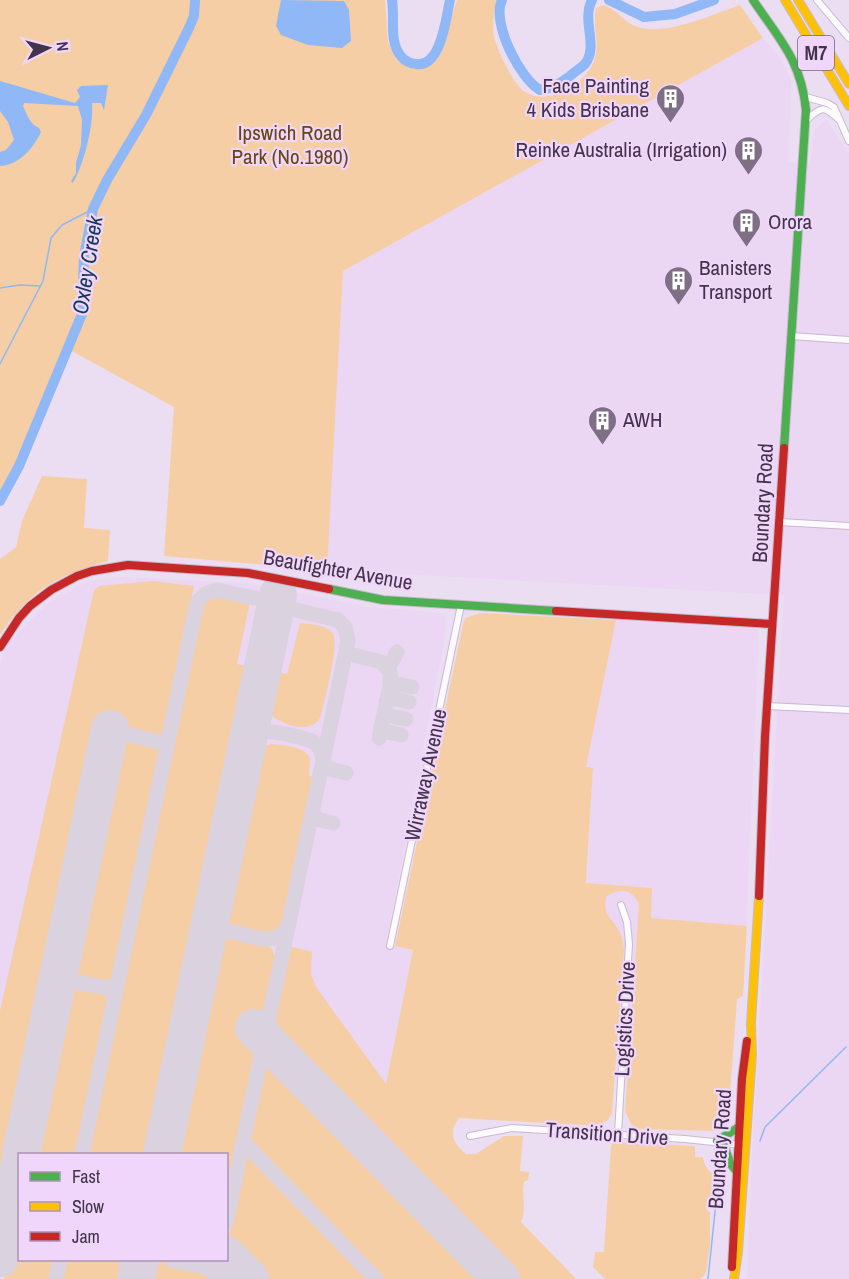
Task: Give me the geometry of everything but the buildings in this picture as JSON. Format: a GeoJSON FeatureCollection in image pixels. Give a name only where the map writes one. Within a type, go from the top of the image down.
{"type":"FeatureCollection","features":[{"type":"Feature","properties":{"kind":"main road","name":"M7"},"geometry":{"type":"LineString","coordinates":[[785,0],[849,106]]}},
{"type":"Feature","properties":{"kind":"main road","name":"M7"},"geometry":{"type":"LineString","coordinates":[[798,0],[849,84]]}},
{"type":"Feature","properties":{"kind":"main road","name":"Boundary Road"},"geometry":{"type":"LineString","coordinates":[[733,1279],[732,1245],[737,1172],[752,1055],[751,1023],[762,844],[767,706],[801,175],[808,119],[806,97],[792,57],[756,4]]}},
{"type":"Feature","properties":{"kind":"main road","name":"Beaufighter Avenue"},"geometry":{"type":"LineString","coordinates":[[0,647],[19,618],[51,590],[77,576],[128,566],[248,573],[366,598],[772,624]]}},
{"type":"Feature","properties":{"kind":"main road","name":"Boundary Road"},"geometry":{"type":"LineString","coordinates":[[733,1279],[738,1252],[742,1145],[740,1127],[744,1062],[751,1023]]}},
{"type":"Feature","properties":{"kind":"main road"},"geometry":{"type":"LineString","coordinates":[[737,1172],[730,1164],[720,1142],[740,1127]]}},
{"type":"Feature","properties":{"kind":"street"},"geometry":{"type":"LineString","coordinates":[[817,0],[849,38]]}},
{"type":"Feature","properties":{"kind":"street"},"geometry":{"type":"LineString","coordinates":[[806,97],[831,105],[836,110],[838,120]]}},
{"type":"Feature","properties":{"kind":"street"},"geometry":{"type":"LineString","coordinates":[[808,119],[816,111],[822,109],[830,111],[838,120],[849,141]]}},
{"type":"Feature","properties":{"kind":"street"},"geometry":{"type":"LineString","coordinates":[[791,336],[849,340]]}},
{"type":"Feature","properties":{"kind":"street"},"geometry":{"type":"LineString","coordinates":[[780,522],[849,526]]}},
{"type":"Feature","properties":{"kind":"street","name":"Wirraway Avenue"},"geometry":{"type":"LineString","coordinates":[[390,946],[461,605]]}},
{"type":"Feature","properties":{"kind":"street"},"geometry":{"type":"LineString","coordinates":[[767,706],[849,710]]}},
{"type":"Feature","properties":{"kind":"street","name":"Logistics Drive"},"geometry":{"type":"LineString","coordinates":[[618,1134],[629,944],[627,922],[621,905]]}},
{"type":"Feature","properties":{"kind":"street","name":"Transition Drive"},"geometry":{"type":"LineString","coordinates":[[470,1136],[512,1128],[618,1134],[742,1145]]}},
{"type":"Feature","properties":{"kind":"shaded area"},"geometry":{"type":"Polygon","coordinates":[[[763,38],[778,55],[791,79],[789,162],[810,164],[815,129],[827,120],[849,153],[849,1279],[747,1279],[784,595],[327,570],[343,271],[763,38]]]}},
{"type":"Feature","properties":{"kind":"shaded area"},"geometry":{"type":"Polygon","coordinates":[[[123,577],[246,583],[369,607],[446,615],[446,631],[386,944],[413,950],[386,1085],[576,1279],[0,1279],[0,667],[6,644],[50,602],[94,580],[123,577]]]}},
{"type":"Feature","properties":{"kind":"shaded area"},"geometry":{"type":"Polygon","coordinates":[[[616,620],[757,629],[759,632],[743,996],[737,999],[732,1072],[578,1064],[593,769],[586,768],[616,620]]]}},
{"type":"Feature","properties":{"kind":"green space","name":"Ipswich Road Park (No.1980)"},"geometry":{"type":"Polygon","coordinates":[[[0,0],[385,0],[388,42],[397,61],[414,67],[426,67],[435,62],[441,53],[457,0],[497,0],[494,36],[506,66],[525,92],[546,97],[567,90],[576,84],[591,67],[596,52],[596,8],[604,5],[635,26],[659,29],[688,23],[740,5],[763,38],[343,271],[327,570],[164,556],[174,407],[68,349],[19,466],[0,501],[0,0]]]}},
{"type":"Feature","properties":{"kind":"green space"},"geometry":{"type":"Polygon","coordinates":[[[42,476],[87,479],[84,528],[110,530],[108,561],[74,572],[46,586],[22,606],[0,635],[0,559],[16,547],[22,521],[42,476]]]}},
{"type":"Feature","properties":{"kind":"green space"},"geometry":{"type":"Polygon","coordinates":[[[154,581],[194,586],[166,731],[162,737],[155,738],[97,726],[82,801],[85,810],[0,1219],[0,1011],[94,590],[99,586],[154,581]]]}},
{"type":"Feature","properties":{"kind":"green space"},"geometry":{"type":"Polygon","coordinates":[[[215,594],[250,602],[237,664],[250,667],[148,1153],[86,1153],[200,608],[207,597],[215,594]]]}},
{"type":"Feature","properties":{"kind":"green space"},"geometry":{"type":"Polygon","coordinates":[[[480,613],[616,620],[586,767],[593,768],[586,883],[652,888],[651,918],[747,926],[743,996],[737,999],[728,1121],[721,1131],[638,1129],[631,1124],[625,1111],[639,904],[633,895],[625,891],[616,892],[606,897],[605,903],[605,908],[623,941],[624,949],[612,1113],[608,1120],[596,1126],[459,1118],[453,1133],[455,1142],[466,1154],[476,1154],[504,1136],[523,1136],[520,1171],[529,1172],[528,1180],[524,1182],[524,1212],[521,1222],[576,1279],[269,1279],[229,1239],[229,1235],[264,1068],[274,1067],[298,1090],[316,1072],[276,1031],[273,1025],[289,946],[312,952],[311,974],[316,987],[386,1084],[413,950],[395,946],[463,624],[465,618],[480,613]]]}},
{"type":"Feature","properties":{"kind":"green space"},"geometry":{"type":"Polygon","coordinates":[[[300,623],[325,628],[332,632],[334,638],[331,672],[321,716],[317,722],[303,727],[286,724],[267,711],[276,672],[287,674],[300,623]]]}},
{"type":"Feature","properties":{"kind":"green space"},"geometry":{"type":"Polygon","coordinates":[[[129,740],[157,747],[160,754],[113,982],[108,984],[72,977],[68,969],[101,813],[108,805],[121,745],[124,741],[129,740]]]}},
{"type":"Feature","properties":{"kind":"green space"},"geometry":{"type":"Polygon","coordinates":[[[272,744],[302,750],[309,756],[309,775],[312,777],[312,785],[284,922],[277,932],[263,934],[232,927],[224,921],[259,751],[264,746],[272,744]]]}},
{"type":"Feature","properties":{"kind":"green space"},"geometry":{"type":"Polygon","coordinates":[[[225,937],[264,944],[271,948],[276,958],[264,1017],[244,1036],[257,1050],[228,1193],[228,1153],[175,1153],[220,939],[225,937]]]}},
{"type":"Feature","properties":{"kind":"green space"},"geometry":{"type":"Polygon","coordinates":[[[72,984],[106,991],[110,998],[77,1153],[30,1153],[64,988],[72,984]]]}},
{"type":"Feature","properties":{"kind":"green space"},"geometry":{"type":"Polygon","coordinates":[[[616,1142],[695,1146],[695,1157],[703,1157],[706,1167],[711,1172],[720,1177],[725,1172],[724,1194],[719,1193],[720,1184],[715,1183],[707,1210],[710,1212],[710,1245],[706,1273],[700,1279],[605,1279],[593,1267],[595,1252],[604,1252],[611,1145],[616,1142]]]}},
{"type":"Feature","properties":{"kind":"green space"},"geometry":{"type":"Polygon","coordinates":[[[18,1208],[18,1261],[55,1261],[51,1279],[4,1279],[18,1208]]]}},
{"type":"Feature","properties":{"kind":"green space"},"geometry":{"type":"Polygon","coordinates":[[[64,1261],[126,1261],[122,1279],[60,1279],[64,1261]]]}},
{"type":"Feature","properties":{"kind":"green space"},"geometry":{"type":"Polygon","coordinates":[[[160,1261],[201,1270],[208,1273],[210,1279],[149,1279],[152,1265],[160,1261]]]}},
{"type":"Feature","properties":{"kind":"water"},"geometry":{"type":"Polygon","coordinates":[[[281,0],[344,1],[349,10],[351,41],[342,48],[308,45],[281,35],[276,26],[281,0]]]}},
{"type":"Feature","properties":{"kind":"water"},"geometry":{"type":"Polygon","coordinates":[[[0,81],[75,103],[80,97],[77,90],[81,86],[108,85],[104,110],[101,103],[92,103],[87,144],[73,183],[71,181],[76,173],[81,145],[82,120],[78,106],[24,103],[23,106],[29,119],[41,132],[25,155],[13,163],[0,166],[0,152],[6,150],[14,140],[8,122],[0,111],[0,81]]]}},
{"type":"Feature","properties":{"kind":"waterway","name":"Oxley Creek"},"geometry":{"type":"LineString","coordinates":[[0,501],[19,466],[82,314],[84,257],[93,209],[107,180],[146,115],[189,28],[194,16],[195,0]]}},
{"type":"Feature","properties":{"kind":"waterway","name":"Oxley Creek"},"geometry":{"type":"LineString","coordinates":[[392,0],[393,36],[397,49],[401,57],[416,64],[424,63],[437,50],[450,0]]}},
{"type":"Feature","properties":{"kind":"waterway","name":"Oxley Creek"},"geometry":{"type":"LineString","coordinates":[[502,0],[500,22],[509,49],[524,74],[540,90],[559,83],[585,64],[590,49],[588,16],[592,0]]}},
{"type":"Feature","properties":{"kind":"waterway","name":"Oxley Creek"},"geometry":{"type":"LineString","coordinates":[[609,0],[644,17],[675,14],[714,0]]}},
{"type":"Feature","properties":{"kind":"waterway"},"geometry":{"type":"LineString","coordinates":[[0,364],[43,281],[51,238],[62,225],[93,209]]}},
{"type":"Feature","properties":{"kind":"waterway"},"geometry":{"type":"LineString","coordinates":[[0,288],[20,285],[40,286]]}},
{"type":"Feature","properties":{"kind":"waterway"},"geometry":{"type":"LineString","coordinates":[[760,1141],[765,1127],[846,1047]]}},
{"type":"Feature","properties":{"kind":"waterway"},"geometry":{"type":"LineString","coordinates":[[717,1162],[719,1175]]}},
{"type":"Feature","properties":{"kind":"waterway"},"geometry":{"type":"LineString","coordinates":[[708,1279],[718,1183]]}},
{"type":"Feature","properties":{"kind":"taxiway"},"geometry":{"type":"LineString","coordinates":[[82,1153],[197,602],[205,594],[216,590],[269,601],[283,607],[338,620],[345,627],[348,641],[228,1213]]}},
{"type":"Feature","properties":{"kind":"taxiway"},"geometry":{"type":"LineString","coordinates":[[265,600],[274,611],[265,658]]}},
{"type":"Feature","properties":{"kind":"taxiway"},"geometry":{"type":"LineString","coordinates":[[346,647],[350,654],[381,662],[390,671],[390,686],[379,738]]}},
{"type":"Feature","properties":{"kind":"taxiway"},"geometry":{"type":"LineString","coordinates":[[386,665],[391,663],[397,652]]}},
{"type":"Feature","properties":{"kind":"taxiway"},"geometry":{"type":"LineString","coordinates":[[263,667],[257,693],[256,712],[262,727],[270,732]]}},
{"type":"Feature","properties":{"kind":"taxiway"},"geometry":{"type":"LineString","coordinates":[[391,678],[393,683],[412,687]]}},
{"type":"Feature","properties":{"kind":"taxiway"},"geometry":{"type":"LineString","coordinates":[[386,701],[390,698],[409,702]]}},
{"type":"Feature","properties":{"kind":"taxiway"},"geometry":{"type":"LineString","coordinates":[[383,717],[387,715],[406,719]]}},
{"type":"Feature","properties":{"kind":"taxiway"},"geometry":{"type":"LineString","coordinates":[[381,728],[383,731],[401,735]]}},
{"type":"Feature","properties":{"kind":"taxiway"},"geometry":{"type":"LineString","coordinates":[[236,796],[248,744],[258,733],[274,732],[311,741],[319,747],[323,760]]}},
{"type":"Feature","properties":{"kind":"taxiway"},"geometry":{"type":"LineString","coordinates":[[102,767],[108,743],[117,735],[131,735],[159,742],[165,741],[169,736]]}},
{"type":"Feature","properties":{"kind":"taxiway"},"geometry":{"type":"LineString","coordinates":[[323,760],[327,768],[346,773]]}},
{"type":"Feature","properties":{"kind":"taxiway"},"geometry":{"type":"LineString","coordinates":[[312,811],[317,819],[333,823]]}},
{"type":"Feature","properties":{"kind":"taxiway"},"geometry":{"type":"LineString","coordinates":[[223,859],[216,888],[214,910],[220,927],[228,932]]}},
{"type":"Feature","properties":{"kind":"taxiway"},"geometry":{"type":"LineString","coordinates":[[195,996],[203,953],[208,941],[216,933],[225,931],[270,939],[280,936],[288,926]]}},
{"type":"Feature","properties":{"kind":"taxiway"},"geometry":{"type":"LineString","coordinates":[[66,941],[61,963],[63,975],[74,981],[108,988],[114,998]]}},
{"type":"Feature","properties":{"kind":"taxiway"},"geometry":{"type":"LineString","coordinates":[[50,1015],[58,988],[65,981],[71,980]]}},
{"type":"Feature","properties":{"kind":"taxiway"},"geometry":{"type":"LineString","coordinates":[[22,1153],[25,1140]]}},
{"type":"Feature","properties":{"kind":"taxiway"},"geometry":{"type":"LineString","coordinates":[[243,1142],[376,1279]]}},
{"type":"Feature","properties":{"kind":"taxiway"},"geometry":{"type":"LineString","coordinates":[[9,1214],[15,1188],[18,1184]]}},
{"type":"Feature","properties":{"kind":"taxiway"},"geometry":{"type":"LineString","coordinates":[[56,1279],[60,1261]]}},
{"type":"Feature","properties":{"kind":"taxiway"},"geometry":{"type":"LineString","coordinates":[[137,1279],[140,1267],[147,1261]]}},
{"type":"Feature","properties":{"kind":"taxiway"},"geometry":{"type":"LineString","coordinates":[[176,1261],[210,1268],[215,1277]]}},
{"type":"Feature","properties":{"kind":"runway"},"geometry":{"type":"LineString","coordinates":[[162,1153],[278,595]]}},
{"type":"Feature","properties":{"kind":"runway"},"geometry":{"type":"LineString","coordinates":[[21,1153],[110,729]]}},
{"type":"Feature","properties":{"kind":"runway"},"geometry":{"type":"LineString","coordinates":[[254,1028],[501,1279]]}},
{"type":"Feature","properties":{"kind":"runway"},"geometry":{"type":"LineString","coordinates":[[0,1258],[18,1173]]}},
{"type":"Feature","properties":{"kind":"runway"},"geometry":{"type":"LineString","coordinates":[[228,1257],[250,1279]]}},
{"type":"Feature","properties":{"kind":"runway"},"geometry":{"type":"LineString","coordinates":[[136,1279],[140,1261]]}},
{"type":"Feature","properties":{"kind":"traffic: fast"},"geometry":{"type":"LineString","coordinates":[[753,0],[788,51],[799,77],[806,110],[784,448]]}},
{"type":"Feature","properties":{"kind":"traffic: fast"},"geometry":{"type":"LineString","coordinates":[[329,589],[383,600],[556,611]]}},
{"type":"Feature","properties":{"kind":"traffic: fast"},"geometry":{"type":"LineString","coordinates":[[717,1141],[739,1127]]}},
{"type":"Feature","properties":{"kind":"traffic: fast"},"geometry":{"type":"LineString","coordinates":[[723,1142],[730,1163],[737,1172]]}},
{"type":"Feature","properties":{"kind":"traffic: slow"},"geometry":{"type":"LineString","coordinates":[[785,0],[849,106]]}},
{"type":"Feature","properties":{"kind":"traffic: slow"},"geometry":{"type":"LineString","coordinates":[[798,0],[849,84]]}},
{"type":"Feature","properties":{"kind":"traffic: slow"},"geometry":{"type":"LineString","coordinates":[[734,1279],[738,1252],[752,1055],[751,1023],[759,896]]}},
{"type":"Feature","properties":{"kind":"traffic: jam"},"geometry":{"type":"LineString","coordinates":[[759,896],[765,737],[784,448]]}},
{"type":"Feature","properties":{"kind":"traffic: jam"},"geometry":{"type":"LineString","coordinates":[[0,647],[30,606],[51,590],[92,571],[128,565],[248,573],[329,589]]}},
{"type":"Feature","properties":{"kind":"traffic: jam"},"geometry":{"type":"LineString","coordinates":[[556,611],[772,624]]}},
{"type":"Feature","properties":{"kind":"traffic: jam"},"geometry":{"type":"LineString","coordinates":[[732,1267],[742,1079],[747,1041]]}},
{"type":"Feature","properties":{"kind":"place","name":"Face Painting 4 Kids Brisbane"},"geometry":{"type":"Point","coordinates":[670,124]}},
{"type":"Feature","properties":{"kind":"place","name":"Reinke Australia (Irrigation)"},"geometry":{"type":"Point","coordinates":[748,176]}},
{"type":"Feature","properties":{"kind":"place","name":"Orora"},"geometry":{"type":"Point","coordinates":[747,248]}},
{"type":"Feature","properties":{"kind":"place","name":"Banisters Transport"},"geometry":{"type":"Point","coordinates":[678,306]}},
{"type":"Feature","properties":{"kind":"place","name":"AWH"},"geometry":{"type":"Point","coordinates":[602,446]}}]}
